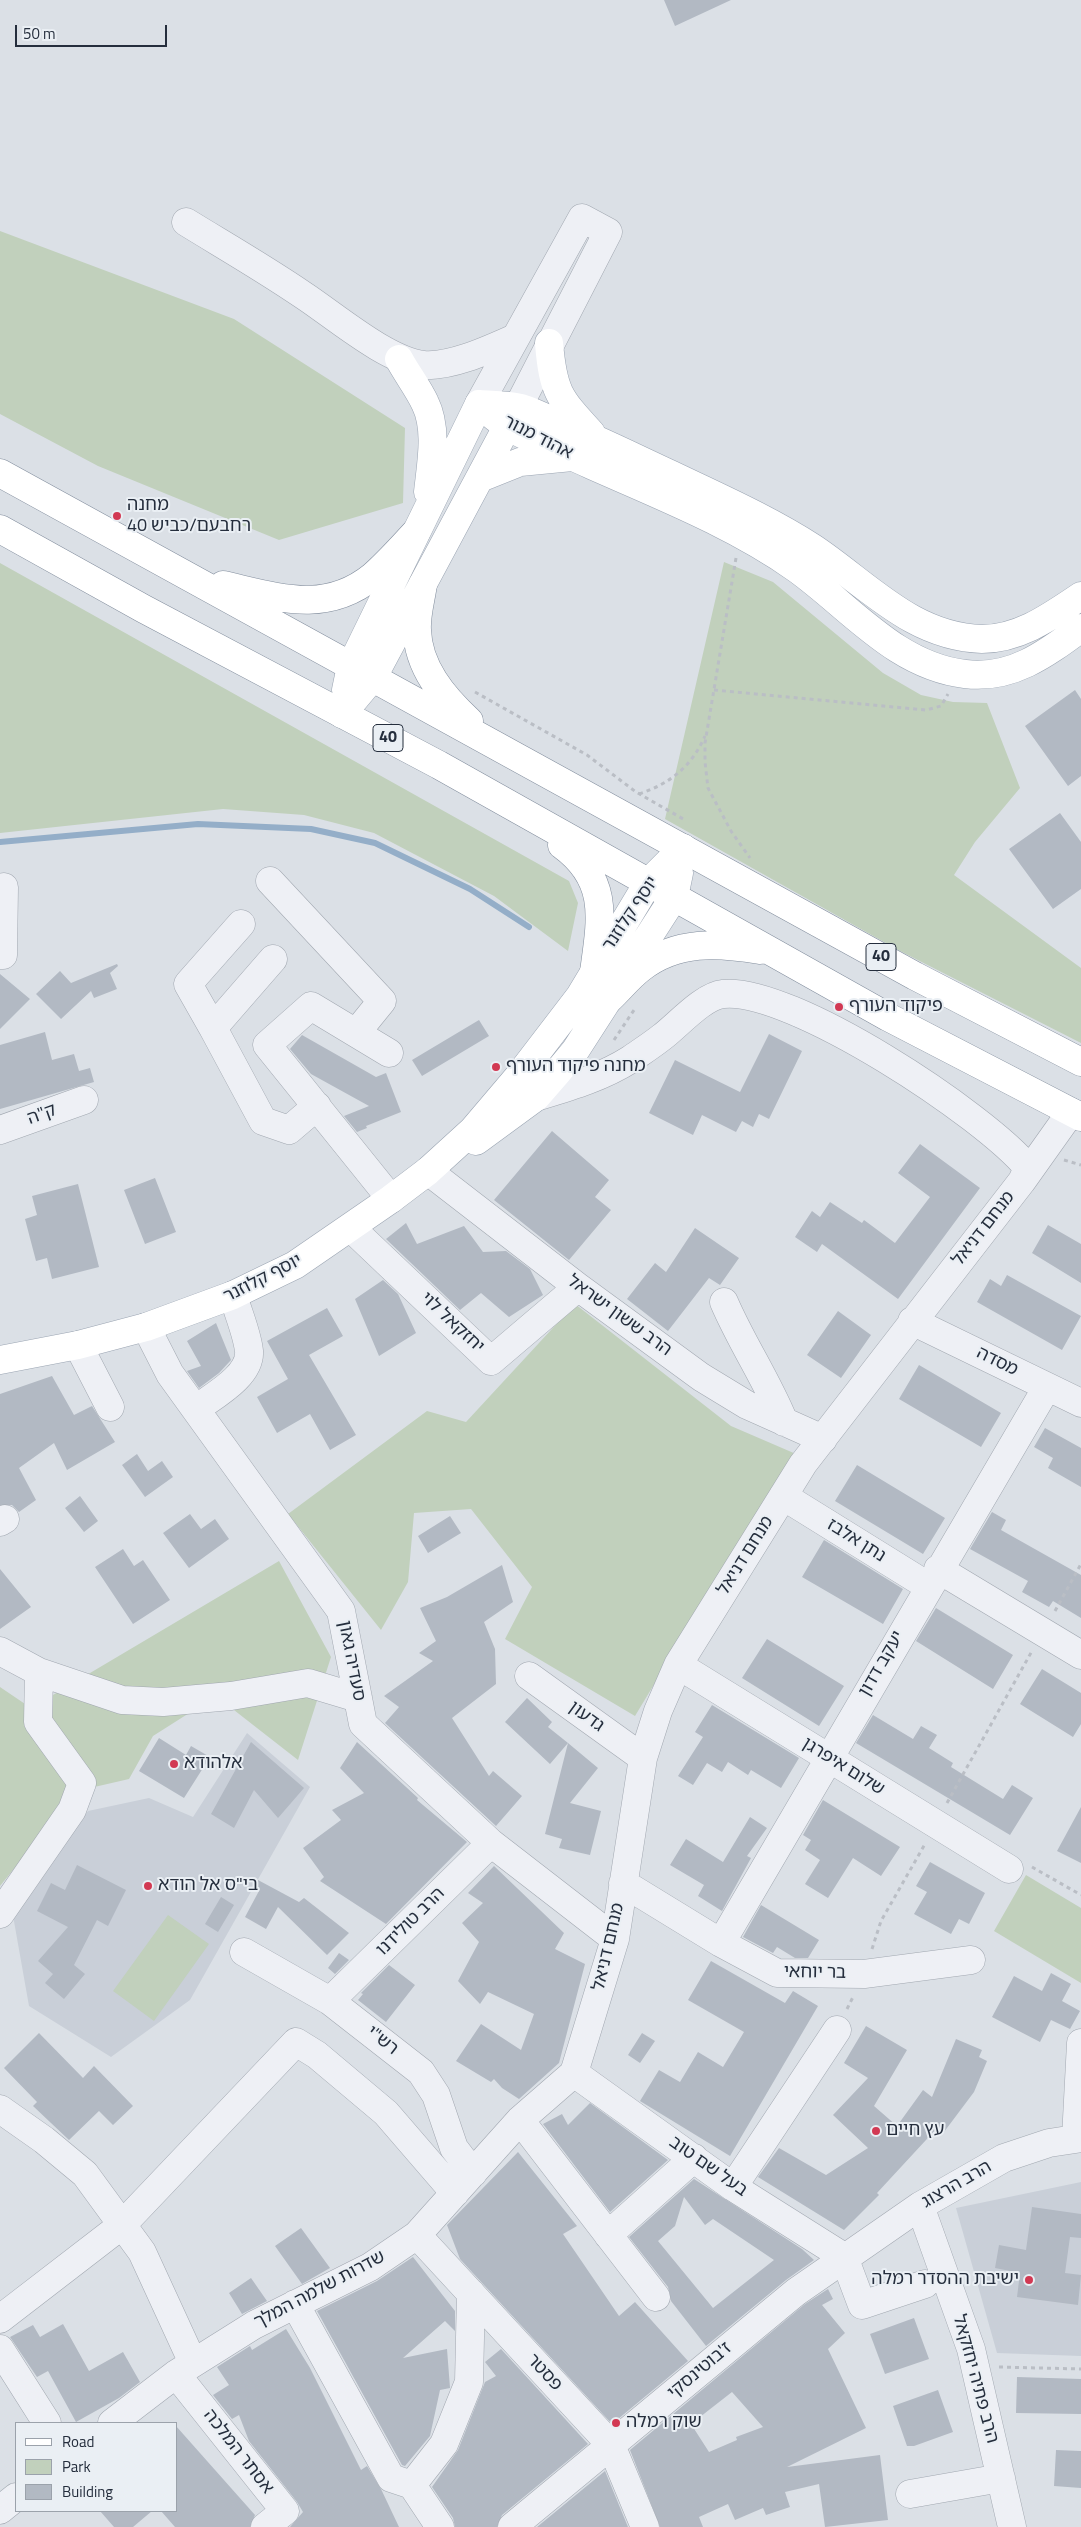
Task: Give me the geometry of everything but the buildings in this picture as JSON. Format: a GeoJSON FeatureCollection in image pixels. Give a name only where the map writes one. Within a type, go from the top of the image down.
{"type":"FeatureCollection","features":[{"type":"Feature","properties":{"kind":"main road"},"geometry":{"type":"LineString","coordinates":[[549,343],[551,370],[556,391],[566,407],[595,438]]}},
{"type":"Feature","properties":{"kind":"main road"},"geometry":{"type":"LineString","coordinates":[[193,579],[286,599],[319,601],[345,592],[372,577],[421,523],[432,452],[431,428],[426,405],[399,359]]}},
{"type":"Feature","properties":{"kind":"main road"},"geometry":{"type":"LineString","coordinates":[[342,714],[362,672],[421,523],[479,404]]}},
{"type":"Feature","properties":{"kind":"main road","name":"אהוד מנור"},"geometry":{"type":"LineString","coordinates":[[479,404],[513,417],[595,438],[787,532],[814,549],[875,596],[919,624],[936,630],[957,636],[981,639],[1014,635],[1041,622],[1081,596]]}},
{"type":"Feature","properties":{"kind":"main road"},"geometry":{"type":"LineString","coordinates":[[362,672],[423,584],[513,417]]}},
{"type":"Feature","properties":{"kind":"main road","name":"אהוד מנור"},"geometry":{"type":"LineString","coordinates":[[513,417],[575,457],[704,516],[740,535],[798,570],[859,621],[899,650],[936,667],[954,672],[983,675],[1008,672],[1030,664],[1081,628]]}},
{"type":"Feature","properties":{"kind":"main road"},"geometry":{"type":"LineString","coordinates":[[480,478],[520,462],[575,457]]}},
{"type":"Feature","properties":{"kind":"main road","name":"40"},"geometry":{"type":"LineString","coordinates":[[0,473],[497,745],[687,836],[915,976],[1081,1062]]}},
{"type":"Feature","properties":{"kind":"main road","name":"40"},"geometry":{"type":"LineString","coordinates":[[0,529],[144,609],[507,804],[888,1017],[1076,1114]]}},
{"type":"Feature","properties":{"kind":"main road"},"geometry":{"type":"LineString","coordinates":[[423,584],[416,628],[418,649],[426,670],[462,715],[497,745]]}},
{"type":"Feature","properties":{"kind":"main road"},"geometry":{"type":"LineString","coordinates":[[507,804],[569,850],[588,871],[599,893],[600,910],[594,972]]}},
{"type":"Feature","properties":{"kind":"main road","name":"יוסף קלוזנר"},"geometry":{"type":"LineString","coordinates":[[428,1171],[473,1130],[518,1077],[580,996],[648,883],[687,836]]}},
{"type":"Feature","properties":{"kind":"main road","name":"יוסף קלוזנר"},"geometry":{"type":"LineString","coordinates":[[0,1360],[78,1345],[146,1326],[232,1295],[295,1265],[351,1228],[428,1171],[492,1130],[536,1096],[575,1050],[674,897],[687,836]]}},
{"type":"Feature","properties":{"kind":"main road"},"geometry":{"type":"LineString","coordinates":[[608,1000],[641,968],[679,948],[732,945],[773,952]]}},
{"type":"Feature","properties":{"kind":"main road","name":"יוסף קלוזנר"},"geometry":{"type":"LineString","coordinates":[[0,1375],[78,1345]]}},
{"type":"Feature","properties":{"kind":"street"},"geometry":{"type":"LineString","coordinates":[[479,404],[582,218],[608,232],[549,343],[513,417]]}},
{"type":"Feature","properties":{"kind":"street"},"geometry":{"type":"LineString","coordinates":[[186,222],[302,294],[399,359],[425,365],[454,360],[474,355],[515,338]]}},
{"type":"Feature","properties":{"kind":"street"},"geometry":{"type":"LineString","coordinates":[[270,881],[382,1001],[356,1033]]}},
{"type":"Feature","properties":{"kind":"street"},"geometry":{"type":"LineString","coordinates":[[0,890],[4,887],[3,955],[0,955]]}},
{"type":"Feature","properties":{"kind":"street"},"geometry":{"type":"LineString","coordinates":[[241,924],[188,984],[263,1121],[289,1130],[317,1106]]}},
{"type":"Feature","properties":{"kind":"street"},"geometry":{"type":"LineString","coordinates":[[213,1028],[273,959]]}},
{"type":"Feature","properties":{"kind":"street"},"geometry":{"type":"LineString","coordinates":[[536,1096],[586,1083],[629,1060],[662,1037],[701,1004],[722,994],[746,996],[784,1007],[839,1030],[898,1067],[969,1116],[1016,1154],[1028,1168],[1022,1181]]}},
{"type":"Feature","properties":{"kind":"street"},"geometry":{"type":"LineString","coordinates":[[389,1053],[311,1006],[267,1046],[391,1199]]}},
{"type":"Feature","properties":{"kind":"street","name":"ק\"ה"},"geometry":{"type":"LineString","coordinates":[[0,1130],[84,1100]]}},
{"type":"Feature","properties":{"kind":"street","name":"מנחם דניאל"},"geometry":{"type":"LineString","coordinates":[[574,2073],[615,1939],[643,1758],[658,1711],[678,1665],[803,1464],[1076,1114]]}},
{"type":"Feature","properties":{"kind":"street","name":"הרב ששון ישראל"},"geometry":{"type":"LineString","coordinates":[[428,1171],[578,1287],[701,1377],[747,1405],[823,1439]]}},
{"type":"Feature","properties":{"kind":"street","name":"יחזקאל לוי"},"geometry":{"type":"LineString","coordinates":[[351,1228],[492,1361],[578,1287]]}},
{"type":"Feature","properties":{"kind":"street"},"geometry":{"type":"LineString","coordinates":[[196,1409],[237,1377],[246,1367],[249,1352],[232,1295]]}},
{"type":"Feature","properties":{"kind":"street"},"geometry":{"type":"LineString","coordinates":[[724,1302],[738,1335],[771,1390],[784,1422]]}},
{"type":"Feature","properties":{"kind":"street","name":"מסדה"},"geometry":{"type":"LineString","coordinates":[[912,1322],[1047,1387],[1080,1400]]}},
{"type":"Feature","properties":{"kind":"street","name":"סעדיה גאון"},"geometry":{"type":"LineString","coordinates":[[146,1326],[170,1374],[341,1611],[363,1724],[491,1843],[615,1939]]}},
{"type":"Feature","properties":{"kind":"street"},"geometry":{"type":"LineString","coordinates":[[78,1345],[110,1406]]}},
{"type":"Feature","properties":{"kind":"street","name":"יעקב דדון"},"geometry":{"type":"LineString","coordinates":[[721,1943],[933,1578],[1047,1387]]}},
{"type":"Feature","properties":{"kind":"street","name":"נתן אלבז"},"geometry":{"type":"LineString","coordinates":[[783,1496],[933,1578],[1043,1632],[1081,1655]]}},
{"type":"Feature","properties":{"kind":"street"},"geometry":{"type":"LineString","coordinates":[[0,1651],[39,1672],[122,1700],[163,1702],[252,1693],[281,1686],[308,1683],[358,1698]]}},
{"type":"Feature","properties":{"kind":"street","name":"שלום איפרגן"},"geometry":{"type":"LineString","coordinates":[[678,1665],[1009,1869]]}},
{"type":"Feature","properties":{"kind":"street"},"geometry":{"type":"LineString","coordinates":[[0,1914],[72,1810],[82,1783],[38,1722],[39,1672]]}},
{"type":"Feature","properties":{"kind":"street","name":"גדעון"},"geometry":{"type":"LineString","coordinates":[[529,1676],[643,1758]]}},
{"type":"Feature","properties":{"kind":"street","name":"הרב טולידנו"},"geometry":{"type":"LineString","coordinates":[[330,2001],[491,1843]]}},
{"type":"Feature","properties":{"kind":"street","name":"בר יוחאי"},"geometry":{"type":"LineString","coordinates":[[623,1884],[721,1943],[778,1973],[864,1974],[971,1960]]}},
{"type":"Feature","properties":{"kind":"street","name":"רש\"י"},"geometry":{"type":"LineString","coordinates":[[244,1952],[330,2001],[421,2072],[436,2095],[454,2148],[473,2173]]}},
{"type":"Feature","properties":{"kind":"street"},"geometry":{"type":"LineString","coordinates":[[733,2186],[837,2030]]}},
{"type":"Feature","properties":{"kind":"street"},"geometry":{"type":"LineString","coordinates":[[0,2320],[122,2225],[296,2042],[317,2055],[386,2113],[455,2193]]}},
{"type":"Feature","properties":{"kind":"street"},"geometry":{"type":"LineString","coordinates":[[1078,2138],[1081,2043]]}},
{"type":"Feature","properties":{"kind":"street","name":"שדרות שלמה המלך"},"geometry":{"type":"LineString","coordinates":[[113,2422],[185,2369],[254,2325],[370,2267],[417,2235],[520,2120],[574,2073]]}},
{"type":"Feature","properties":{"kind":"street","name":"בעל שם טוב"},"geometry":{"type":"LineString","coordinates":[[574,2073],[733,2186],[844,2258]]}},
{"type":"Feature","properties":{"kind":"street"},"geometry":{"type":"LineString","coordinates":[[0,2109],[44,2140],[85,2174],[142,2252],[185,2369]]}},
{"type":"Feature","properties":{"kind":"street"},"geometry":{"type":"LineString","coordinates":[[520,2120],[656,2297]]}},
{"type":"Feature","properties":{"kind":"street","name":"הרב הרצוג"},"geometry":{"type":"LineString","coordinates":[[844,2258],[920,2206],[1004,2158],[1050,2143],[1078,2138]]}},
{"type":"Feature","properties":{"kind":"street"},"geometry":{"type":"LineString","coordinates":[[608,2235],[694,2158]]}},
{"type":"Feature","properties":{"kind":"street","name":"הרב פתיה יחזקאל"},"geometry":{"type":"LineString","coordinates":[[920,2206],[971,2349],[1012,2527]]}},
{"type":"Feature","properties":{"kind":"street","name":"פסטר"},"geometry":{"type":"LineString","coordinates":[[417,2235],[611,2445],[645,2527]]}},
{"type":"Feature","properties":{"kind":"street"},"geometry":{"type":"LineString","coordinates":[[844,2258],[862,2305],[924,2284]]}},
{"type":"Feature","properties":{"kind":"street","name":"ז'בוטינסקי"},"geometry":{"type":"LineString","coordinates":[[512,2527],[796,2292],[844,2258]]}},
{"type":"Feature","properties":{"kind":"street"},"geometry":{"type":"LineString","coordinates":[[412,2485],[444,2444],[469,2382],[471,2294]]}},
{"type":"Feature","properties":{"kind":"street"},"geometry":{"type":"LineString","coordinates":[[295,2304],[391,2478],[412,2485],[440,2527]]}},
{"type":"Feature","properties":{"kind":"street"},"geometry":{"type":"LineString","coordinates":[[0,2349],[46,2422]]}},
{"type":"Feature","properties":{"kind":"street","name":"אסתר המלכה"},"geometry":{"type":"LineString","coordinates":[[185,2369],[285,2511],[265,2527]]}},
{"type":"Feature","properties":{"kind":"street"},"geometry":{"type":"LineString","coordinates":[[910,2494],[1001,2478]]}},
{"type":"Feature","properties":{"kind":"street"},"geometry":{"type":"LineString","coordinates":[[0,2510],[15,2498]]}},
{"type":"Feature","properties":{"kind":"path"},"geometry":{"type":"LineString","coordinates":[[740,535],[714,690],[705,762],[708,788],[731,831],[753,861]]}},
{"type":"Feature","properties":{"kind":"path"},"geometry":{"type":"LineString","coordinates":[[714,690],[926,710],[941,706],[946,700],[954,672]]}},
{"type":"Feature","properties":{"kind":"path"},"geometry":{"type":"LineString","coordinates":[[471,689],[586,755],[639,794],[687,836]]}},
{"type":"Feature","properties":{"kind":"path"},"geometry":{"type":"LineString","coordinates":[[630,795],[662,786],[675,776],[700,746],[708,731]]}},
{"type":"Feature","properties":{"kind":"path"},"geometry":{"type":"LineString","coordinates":[[735,848],[748,856]]}},
{"type":"Feature","properties":{"kind":"path"},"geometry":{"type":"LineString","coordinates":[[613,1042],[639,1002]]}},
{"type":"Feature","properties":{"kind":"path"},"geometry":{"type":"LineString","coordinates":[[837,2030],[864,1974],[881,1921],[1081,1564]]}},
{"type":"Feature","properties":{"kind":"path"},"geometry":{"type":"LineString","coordinates":[[1009,1869],[1015,1857],[1081,1895]]}},
{"type":"Feature","properties":{"kind":"path"},"geometry":{"type":"LineString","coordinates":[[975,2366],[1081,2368]]}},
{"type":"Feature","properties":{"kind":"shaded area"},"geometry":{"type":"Polygon","coordinates":[[[247,1733],[310,1787],[190,2000],[111,2057],[29,2006],[12,1910],[88,1811],[149,1798],[193,1817],[247,1733]]]}},
{"type":"Feature","properties":{"kind":"shaded area","name":"ישיבת ההסדר רמלה"},"geometry":{"type":"Polygon","coordinates":[[[1081,2182],[1081,2356],[997,2353],[956,2208],[1081,2182]]]}},
{"type":"Feature","properties":{"kind":"green space"},"geometry":{"type":"Polygon","coordinates":[[[0,231],[234,319],[405,428],[403,503],[279,540],[98,466],[0,414],[0,231]]]}},
{"type":"Feature","properties":{"kind":"green space"},"geometry":{"type":"Polygon","coordinates":[[[724,562],[773,582],[883,673],[921,695],[953,702],[987,703],[1020,788],[975,842],[954,875],[1081,968],[1081,1043],[900,951],[665,819],[724,562]]]}},
{"type":"Feature","properties":{"kind":"green space"},"geometry":{"type":"Polygon","coordinates":[[[0,563],[569,881],[578,903],[568,951],[494,896],[374,833],[304,815],[223,809],[0,833],[0,563]]]}},
{"type":"Feature","properties":{"kind":"green space"},"geometry":{"type":"Polygon","coordinates":[[[575,1304],[731,1426],[796,1454],[770,1492],[635,1716],[505,1639],[532,1587],[471,1509],[414,1513],[408,1582],[381,1630],[288,1514],[427,1411],[466,1422],[575,1304]]]}},
{"type":"Feature","properties":{"kind":"green space"},"geometry":{"type":"Polygon","coordinates":[[[279,1561],[331,1657],[298,1760],[216,1696],[153,1736],[129,1779],[77,1791],[0,1886],[0,1687],[31,1708],[279,1561]]]}},
{"type":"Feature","properties":{"kind":"green space"},"geometry":{"type":"Polygon","coordinates":[[[1026,1875],[1081,1908],[1081,1983],[994,1931],[1026,1875]]]}},
{"type":"Feature","properties":{"kind":"green space"},"geometry":{"type":"Polygon","coordinates":[[[168,1915],[209,1944],[154,2021],[113,1991],[168,1915]]]}},
{"type":"Feature","properties":{"kind":"waterway"},"geometry":{"type":"LineString","coordinates":[[0,842],[198,824],[311,829],[375,843],[470,889],[529,927]]}},
{"type":"Feature","properties":{"kind":"place","name":"מחנה רחבעם/כביש 40"},"geometry":{"type":"Point","coordinates":[117,516]}},
{"type":"Feature","properties":{"kind":"place","name":"פיקוד העורף"},"geometry":{"type":"Point","coordinates":[839,1007]}},
{"type":"Feature","properties":{"kind":"place","name":"מחנה פיקוד העורף"},"geometry":{"type":"Point","coordinates":[496,1067]}},
{"type":"Feature","properties":{"kind":"place","name":"אלהודא"},"geometry":{"type":"Point","coordinates":[174,1764]}},
{"type":"Feature","properties":{"kind":"place","name":"בי\"ס אל הודא"},"geometry":{"type":"Point","coordinates":[148,1886]}},
{"type":"Feature","properties":{"kind":"place","name":"עץ חיים"},"geometry":{"type":"Point","coordinates":[876,2131]}},
{"type":"Feature","properties":{"kind":"place","name":"ישיבת ההסדר רמלה"},"geometry":{"type":"Point","coordinates":[1029,2280]}},
{"type":"Feature","properties":{"kind":"place","name":"שוק רמלה"},"geometry":{"type":"Point","coordinates":[616,2423]}}]}
